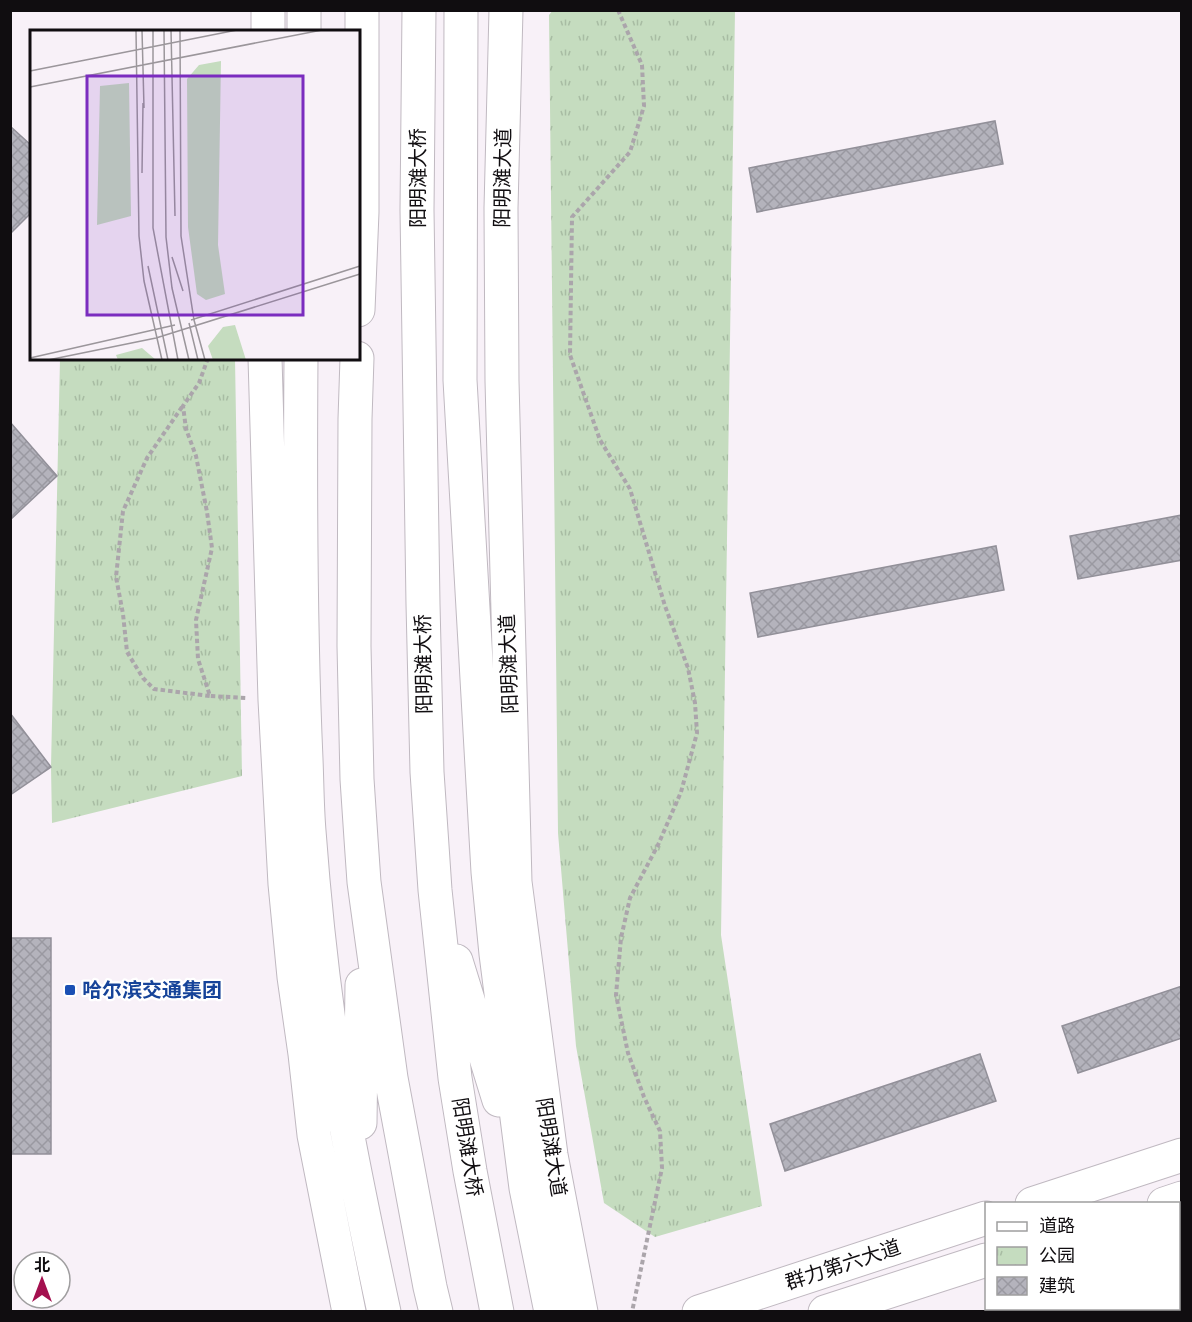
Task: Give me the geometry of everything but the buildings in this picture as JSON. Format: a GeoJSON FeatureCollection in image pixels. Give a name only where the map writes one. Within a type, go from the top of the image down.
{"type":"FeatureCollection","features":[{"type":"Feature","properties":{"kind":"main road"},"geometry":{"type":"LineString","coordinates":[[268,10],[268,30]]}},
{"type":"Feature","properties":{"kind":"main road"},"geometry":{"type":"LineString","coordinates":[[304,10],[304,30]]}},
{"type":"Feature","properties":{"kind":"main road"},"geometry":{"type":"LineString","coordinates":[[360,261],[362,10]]}},
{"type":"Feature","properties":{"kind":"main road","name":"阳明滩大桥"},"geometry":{"type":"LineString","coordinates":[[419,10],[417,210],[427,772],[435,890],[457,1090],[497,1311]]}},
{"type":"Feature","properties":{"kind":"main road"},"geometry":{"type":"LineString","coordinates":[[461,10],[460,380],[488,872],[496,954],[526,1188],[551,1311]]}},
{"type":"Feature","properties":{"kind":"main road","name":"阳明滩大道"},"geometry":{"type":"LineString","coordinates":[[506,10],[501,208],[502,381],[515,882],[550,1155],[581,1311]]}},
{"type":"Feature","properties":{"kind":"main road"},"geometry":{"type":"LineString","coordinates":[[420,407],[461,210]]}},
{"type":"Feature","properties":{"kind":"main road"},"geometry":{"type":"LineString","coordinates":[[266,360],[275,700],[285,884],[314,1135],[349,1311]]}},
{"type":"Feature","properties":{"kind":"main road"},"geometry":{"type":"LineString","coordinates":[[301,360],[302,673],[309,828],[326,998],[337,1075],[358,1194],[384,1311]]}},
{"type":"Feature","properties":{"kind":"main road"},"geometry":{"type":"LineString","coordinates":[[344,360],[355,419]]}},
{"type":"Feature","properties":{"kind":"main road"},"geometry":{"type":"LineString","coordinates":[[357,360],[354,657],[357,778],[364,882],[392,1078],[436,1311]]}},
{"type":"Feature","properties":{"kind":"main road"},"geometry":{"type":"LineString","coordinates":[[358,1194],[364,882]]}},
{"type":"Feature","properties":{"kind":"main road"},"geometry":{"type":"LineString","coordinates":[[435,890],[526,1188]]}},
{"type":"Feature","properties":{"kind":"main road"},"geometry":{"type":"LineString","coordinates":[[1035,1202],[1182,1155]]}},
{"type":"Feature","properties":{"kind":"main road","name":"群力第六大道"},"geometry":{"type":"LineString","coordinates":[[699,1311],[985,1219]]}},
{"type":"Feature","properties":{"kind":"main road","name":"群力第六大道"},"geometry":{"type":"LineString","coordinates":[[825,1311],[985,1261]]}},
{"type":"Feature","properties":{"kind":"path"},"geometry":{"type":"LineString","coordinates":[[618,10],[642,65],[644,106],[630,152],[572,217],[570,355],[600,440],[630,489],[665,606],[688,668],[695,703],[697,733],[681,792],[658,846],[630,898],[621,938],[616,995],[628,1053],[660,1131],[662,1168],[632,1311]]}},
{"type":"Feature","properties":{"kind":"path"},"geometry":{"type":"LineString","coordinates":[[207,360],[199,383],[147,458],[123,511],[116,577],[128,652],[143,678],[154,689],[210,696],[275,700]]}},
{"type":"Feature","properties":{"kind":"path"},"geometry":{"type":"LineString","coordinates":[[183,406],[186,429],[196,456],[212,548],[196,620],[198,659],[210,696]]}},
{"type":"Feature","properties":{"kind":"green space"},"geometry":{"type":"Polygon","coordinates":[[[553,10],[735,11],[721,935],[762,1206],[655,1237],[604,1203],[576,1046],[558,833],[549,15],[553,10]]]}},
{"type":"Feature","properties":{"kind":"green space"},"geometry":{"type":"Polygon","coordinates":[[[60,360],[235,360],[242,776],[52,823],[51,767],[60,360]]]}},
{"type":"Feature","properties":{"kind":"place","name":"哈尔滨交通集团"},"geometry":{"type":"Point","coordinates":[70,990]}}]}
